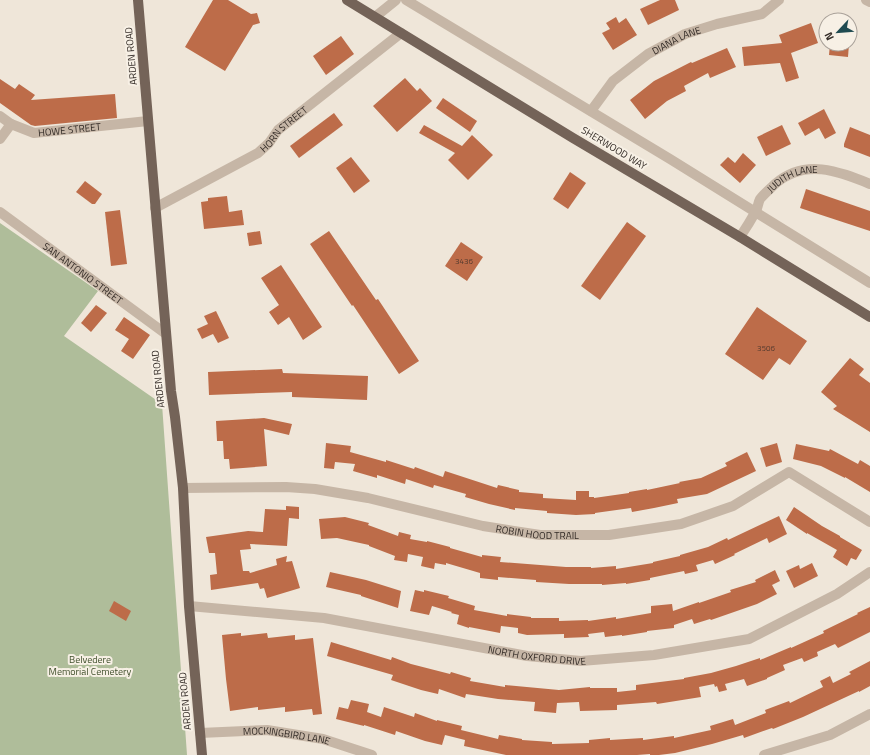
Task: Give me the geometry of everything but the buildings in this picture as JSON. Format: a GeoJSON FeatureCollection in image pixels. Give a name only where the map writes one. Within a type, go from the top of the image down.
{"type":"FeatureCollection","features":[{"type":"Feature","properties":{"kind":"main road","name":"ARDEN ROAD"},"geometry":{"type":"LineString","coordinates":[[138,0],[171,391],[183,488],[189,606],[202,755]]}},
{"type":"Feature","properties":{"kind":"main road","name":"SHERWOOD WAY"},"geometry":{"type":"LineString","coordinates":[[347,0],[870,317]]}},
{"type":"Feature","properties":{"kind":"street"},"geometry":{"type":"LineString","coordinates":[[375,17],[396,0]]}},
{"type":"Feature","properties":{"kind":"street","name":"SHERWOOD WAY"},"geometry":{"type":"LineString","coordinates":[[406,0],[756,211],[870,283]]}},
{"type":"Feature","properties":{"kind":"street","name":"DIANA LANE"},"geometry":{"type":"LineString","coordinates":[[591,111],[614,81],[648,54],[685,34],[717,24],[762,14],[779,0]]}},
{"type":"Feature","properties":{"kind":"street"},"geometry":{"type":"LineString","coordinates":[[866,0],[870,2]]}},
{"type":"Feature","properties":{"kind":"street","name":"HORN STREET"},"geometry":{"type":"LineString","coordinates":[[155,208],[258,153],[269,143],[278,130],[401,33]]}},
{"type":"Feature","properties":{"kind":"street","name":"HOWE STREET"},"geometry":{"type":"LineString","coordinates":[[0,116],[11,124],[34,133],[148,121]]}},
{"type":"Feature","properties":{"kind":"street"},"geometry":{"type":"LineString","coordinates":[[0,139],[11,124]]}},
{"type":"Feature","properties":{"kind":"street","name":"JUDITH LANE"},"geometry":{"type":"LineString","coordinates":[[740,237],[756,211],[761,199],[782,178],[798,171],[822,169],[848,175],[870,184]]}},
{"type":"Feature","properties":{"kind":"street","name":"SAN ANTONIO STREET"},"geometry":{"type":"LineString","coordinates":[[0,212],[166,334]]}},
{"type":"Feature","properties":{"kind":"street","name":"ROBIN HOOD TRAIL"},"geometry":{"type":"LineString","coordinates":[[183,488],[286,487],[314,489],[368,498],[484,526],[540,535],[609,535],[681,524],[733,506],[789,472],[870,522]]}},
{"type":"Feature","properties":{"kind":"street","name":"NORTH OXFORD DRIVE"},"geometry":{"type":"LineString","coordinates":[[189,606],[324,618],[527,656],[581,661],[654,655],[749,639],[836,594],[870,572]]}},
{"type":"Feature","properties":{"kind":"street"},"geometry":{"type":"LineString","coordinates":[[764,755],[830,735],[870,714]]}},
{"type":"Feature","properties":{"kind":"street","name":"MOCKINGBIRD LANE"},"geometry":{"type":"LineString","coordinates":[[200,733],[266,730],[323,739],[372,755]]}},
{"type":"Feature","properties":{"kind":"green space","name":"Belvedere Memorial Cemetery"},"geometry":{"type":"Polygon","coordinates":[[[0,223],[98,291],[64,336],[162,404],[187,755],[0,755],[0,223]]]}}]}
